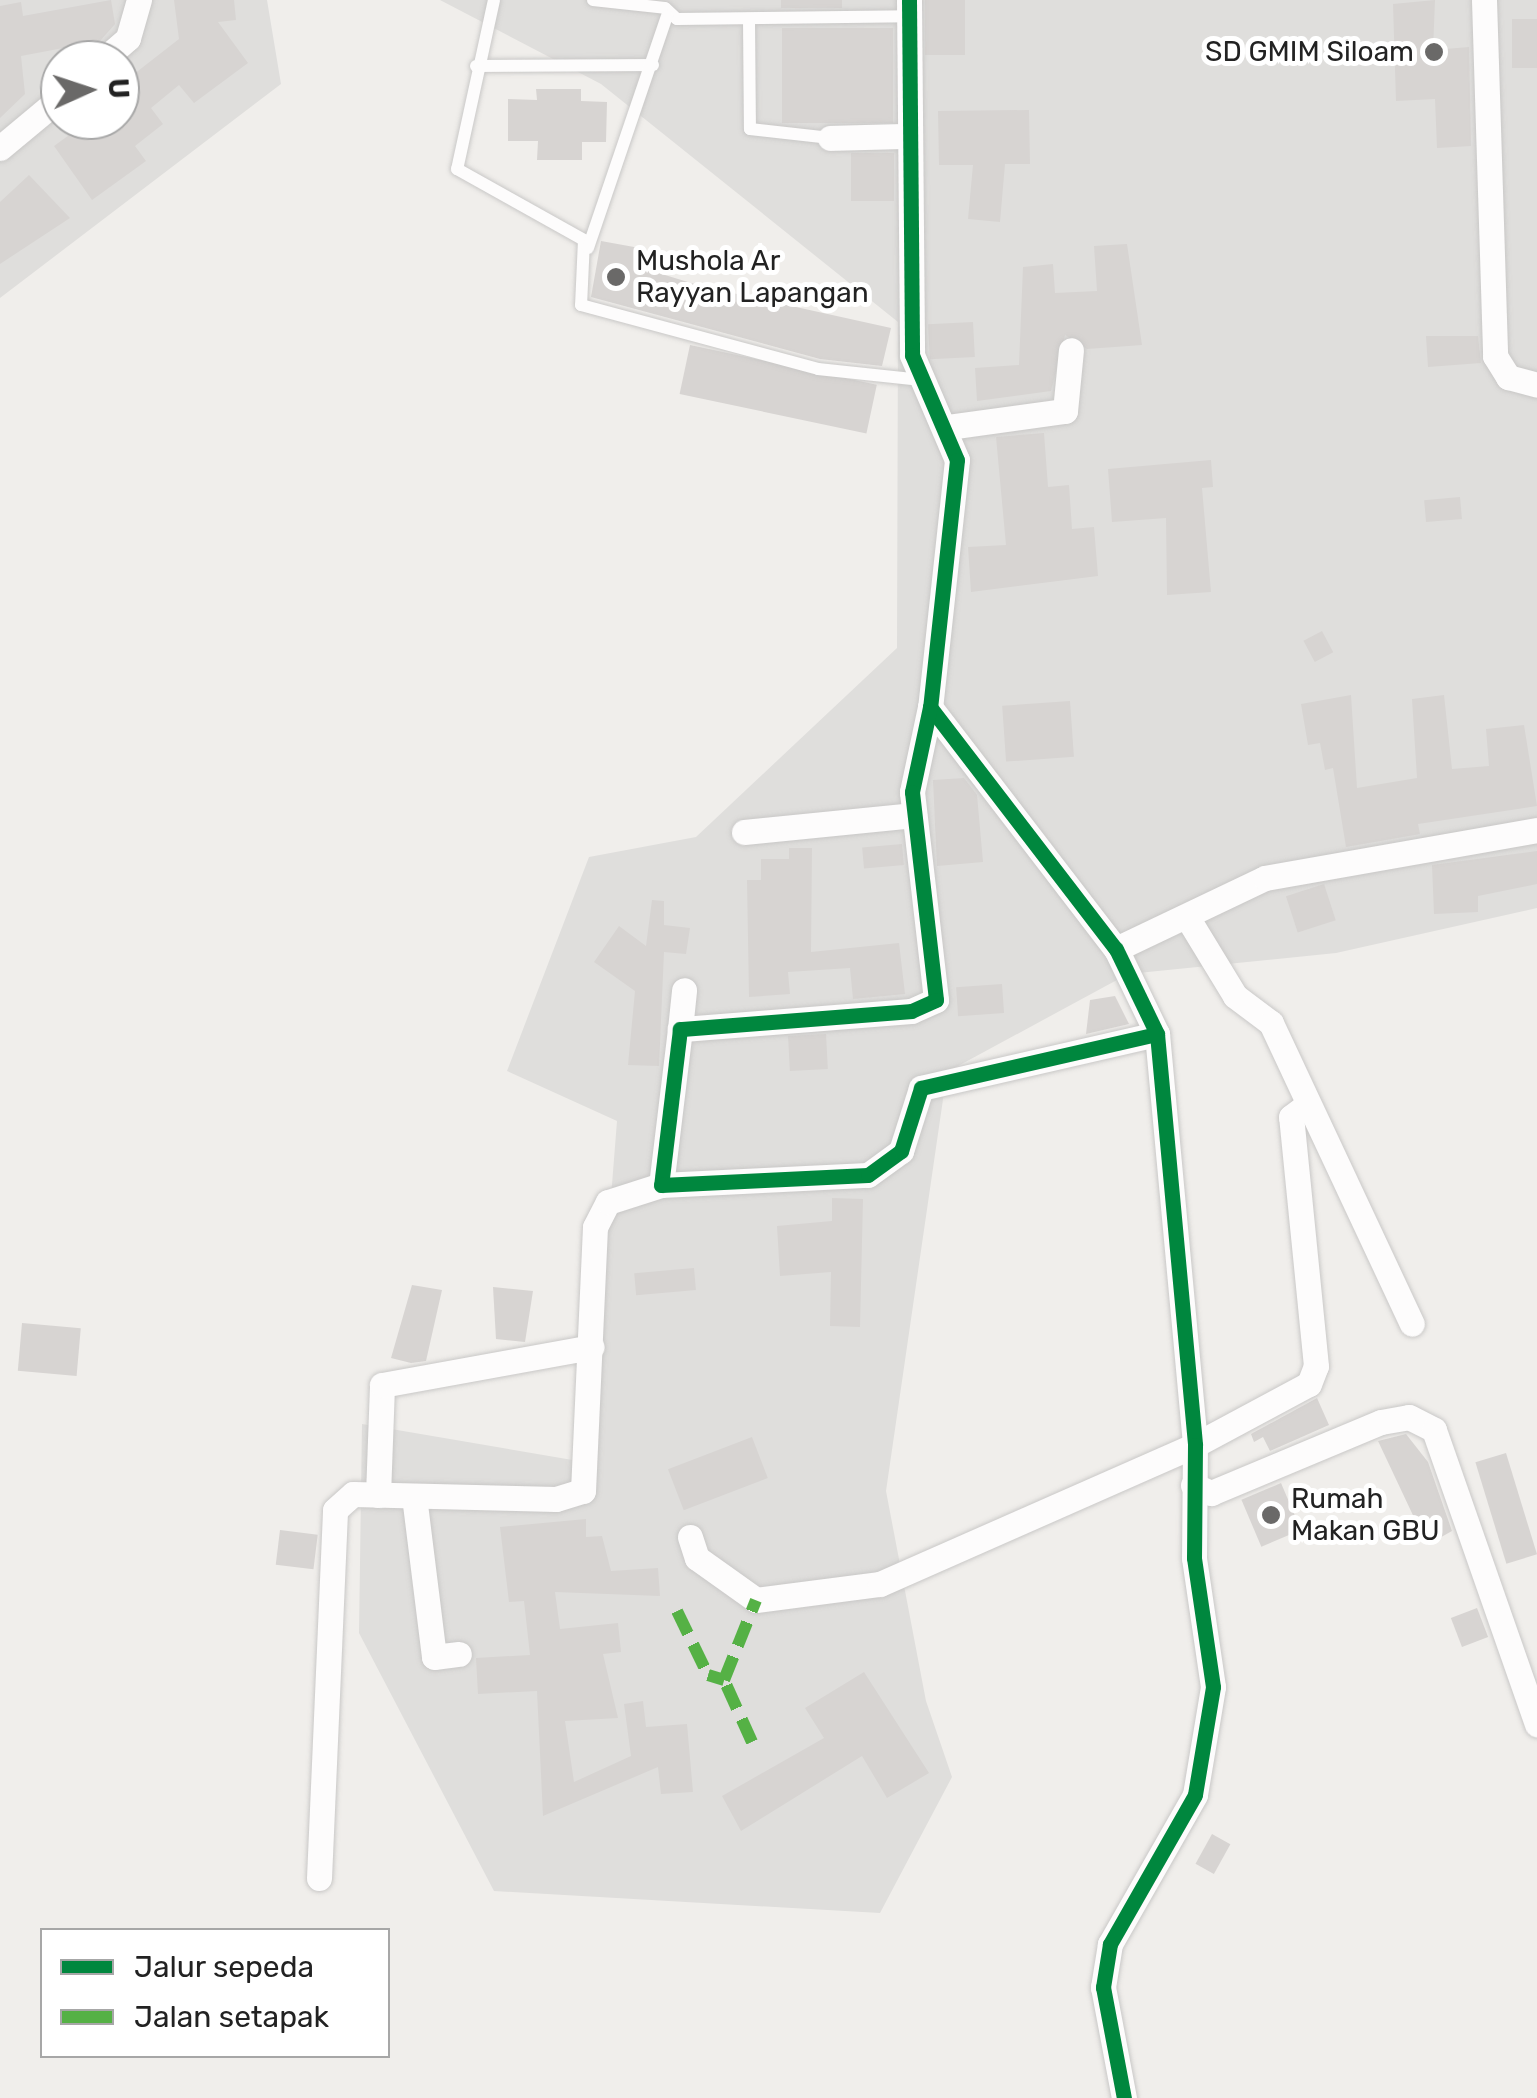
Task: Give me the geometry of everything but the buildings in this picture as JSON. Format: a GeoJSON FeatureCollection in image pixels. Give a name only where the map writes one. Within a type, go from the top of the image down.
{"type":"FeatureCollection","features":[{"type":"Feature","properties":{"kind":"street"},"geometry":{"type":"LineString","coordinates":[[126,40],[139,0]]}},
{"type":"Feature","properties":{"kind":"street"},"geometry":{"type":"LineString","coordinates":[[1484,0],[1495,356],[1508,377],[1537,385]]}},
{"type":"Feature","properties":{"kind":"street"},"geometry":{"type":"LineString","coordinates":[[680,1029],[910,1012],[936,1000],[914,815],[930,706],[956,460],[948,427],[921,380],[911,338],[909,8]]}},
{"type":"Feature","properties":{"kind":"street"},"geometry":{"type":"LineString","coordinates":[[0,148],[40,115]]}},
{"type":"Feature","properties":{"kind":"street"},"geometry":{"type":"LineString","coordinates":[[830,138],[909,136]]}},
{"type":"Feature","properties":{"kind":"street"},"geometry":{"type":"LineString","coordinates":[[948,427],[1065,411],[1071,350]]}},
{"type":"Feature","properties":{"kind":"street"},"geometry":{"type":"LineString","coordinates":[[930,706],[1116,949],[1157,1034],[1196,1445],[1193,1484],[1213,1687],[1208,1745],[1195,1795],[1110,1944],[1103,1987],[1124,2098]]}},
{"type":"Feature","properties":{"kind":"street"},"geometry":{"type":"LineString","coordinates":[[744,832],[914,815]]}},
{"type":"Feature","properties":{"kind":"street"},"geometry":{"type":"LineString","coordinates":[[1116,949],[1282,874],[1537,830]]}},
{"type":"Feature","properties":{"kind":"street"},"geometry":{"type":"LineString","coordinates":[[1187,916],[1235,996],[1272,1023],[1412,1324]]}},
{"type":"Feature","properties":{"kind":"street"},"geometry":{"type":"LineString","coordinates":[[661,1184],[684,990]]}},
{"type":"Feature","properties":{"kind":"street"},"geometry":{"type":"LineString","coordinates":[[319,1878],[335,1510],[353,1494],[556,1499],[582,1490],[599,1212],[619,1195],[661,1184],[868,1175],[900,1151],[921,1088],[1157,1034]]}},
{"type":"Feature","properties":{"kind":"street"},"geometry":{"type":"LineString","coordinates":[[690,1538],[697,1558],[756,1600],[832,1595],[917,1574],[1048,1506],[1196,1445],[1315,1377],[1291,1116],[1308,1104]]}},
{"type":"Feature","properties":{"kind":"street"},"geometry":{"type":"LineString","coordinates":[[378,1495],[382,1385],[592,1347]]}},
{"type":"Feature","properties":{"kind":"street"},"geometry":{"type":"LineString","coordinates":[[1193,1484],[1211,1493],[1381,1422],[1409,1416],[1434,1430],[1537,1724]]}},
{"type":"Feature","properties":{"kind":"street"},"geometry":{"type":"LineString","coordinates":[[414,1496],[434,1657],[460,1654]]}},
{"type":"Feature","properties":{"kind":"lane"},"geometry":{"type":"LineString","coordinates":[[494,0],[456,156],[463,180],[588,248]]}},
{"type":"Feature","properties":{"kind":"lane"},"geometry":{"type":"LineString","coordinates":[[593,0],[749,20],[909,8]]}},
{"type":"Feature","properties":{"kind":"lane"},"geometry":{"type":"LineString","coordinates":[[666,8],[653,65],[588,248],[582,305],[818,370],[921,380]]}},
{"type":"Feature","properties":{"kind":"lane"},"geometry":{"type":"LineString","coordinates":[[749,20],[750,129],[830,138]]}},
{"type":"Feature","properties":{"kind":"lane"},"geometry":{"type":"LineString","coordinates":[[476,66],[653,65]]}},
{"type":"Feature","properties":{"kind":"shaded area"},"geometry":{"type":"Polygon","coordinates":[[[0,0],[267,0],[281,84],[0,298],[0,0]]]}},
{"type":"Feature","properties":{"kind":"shaded area"},"geometry":{"type":"Polygon","coordinates":[[[440,0],[1537,0],[1537,908],[1336,953],[1128,974],[947,1072],[886,1491],[926,1701],[952,1777],[880,1913],[494,1891],[359,1633],[362,1424],[590,1463],[617,1121],[507,1071],[589,857],[696,837],[897,648],[898,322],[601,84],[440,0]]]}},
{"type":"Feature","properties":{"kind":"marked path"},"geometry":{"type":"LineString","coordinates":[[752,1742],[724,1680],[756,1600]]}},
{"type":"Feature","properties":{"kind":"marked path"},"geometry":{"type":"LineString","coordinates":[[677,1611],[708,1675],[724,1680]]}},
{"type":"Feature","properties":{"kind":"cycle path"},"geometry":{"type":"LineString","coordinates":[[909,0],[912,355],[957,460],[930,707],[1116,949],[1157,1034],[1195,1445],[1194,1558],[1213,1687],[1195,1795],[1110,1944],[1103,1987],[1124,2098]]}},
{"type":"Feature","properties":{"kind":"cycle path"},"geometry":{"type":"LineString","coordinates":[[930,707],[912,792],[936,1000],[911,1011],[680,1029],[661,1185],[868,1175],[901,1151],[921,1088],[1157,1034]]}},
{"type":"Feature","properties":{"kind":"place","name":"SD GMIM Siloam"},"geometry":{"type":"Point","coordinates":[1434,52]}},
{"type":"Feature","properties":{"kind":"place","name":"Mushola Ar Rayyan Lapangan"},"geometry":{"type":"Point","coordinates":[616,277]}},
{"type":"Feature","properties":{"kind":"place","name":"Rumah Makan GBU"},"geometry":{"type":"Point","coordinates":[1271,1515]}}]}
